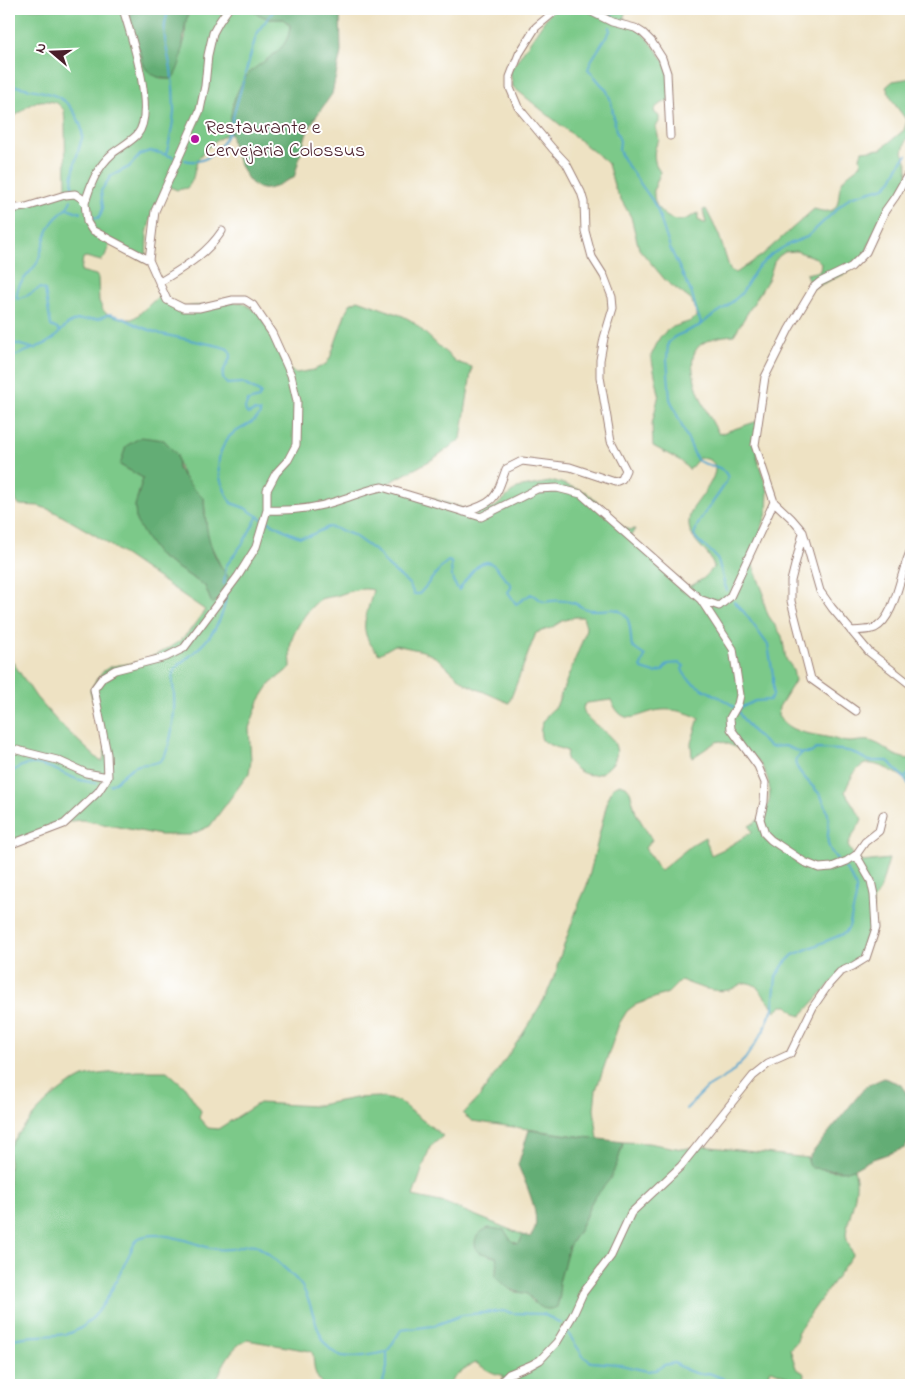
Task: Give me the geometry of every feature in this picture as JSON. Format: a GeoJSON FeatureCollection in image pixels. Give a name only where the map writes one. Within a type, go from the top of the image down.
{"type":"FeatureCollection","features":[{"type":"Feature","properties":{"kind":"street"},"geometry":{"type":"LineString","coordinates":[[123,9],[141,75],[145,103],[145,120],[138,134],[101,165],[92,182],[86,203],[87,222],[92,230],[149,260]]}},
{"type":"Feature","properties":{"kind":"street"},"geometry":{"type":"LineString","coordinates":[[9,845],[64,824],[98,792],[108,777],[107,754],[94,689],[103,677],[115,670],[166,657],[184,648],[238,576],[256,547],[267,510],[267,490],[276,473],[288,460],[296,445],[297,401],[291,375],[272,333],[253,305],[245,300],[233,300],[199,308],[182,308],[167,300],[149,260],[155,211],[200,110],[213,33],[228,9]]}},
{"type":"Feature","properties":{"kind":"street"},"geometry":{"type":"LineString","coordinates":[[464,512],[484,506],[496,495],[506,469],[522,461],[570,467],[615,482],[622,480],[626,470],[611,441],[600,378],[600,360],[612,308],[612,297],[604,276],[592,257],[585,231],[584,202],[581,192],[566,163],[518,107],[510,88],[510,78],[519,54],[536,27],[554,12],[564,9]]}},
{"type":"Feature","properties":{"kind":"street"},"geometry":{"type":"LineString","coordinates":[[586,9],[612,22],[635,28],[643,33],[658,52],[667,74],[670,136]]}},
{"type":"Feature","properties":{"kind":"street"},"geometry":{"type":"LineString","coordinates":[[911,169],[895,198],[885,211],[866,252],[851,267],[820,282],[814,287],[789,329],[765,377],[755,445],[774,502],[803,532],[820,591],[869,652],[911,685]]}},
{"type":"Feature","properties":{"kind":"street"},"geometry":{"type":"LineString","coordinates":[[9,209],[26,207],[65,195],[75,194],[86,203]]}},
{"type":"Feature","properties":{"kind":"street"},"geometry":{"type":"LineString","coordinates":[[160,282],[212,246],[222,231]]}},
{"type":"Feature","properties":{"kind":"street"},"geometry":{"type":"LineString","coordinates":[[267,510],[292,511],[312,508],[382,487],[481,517],[538,489],[558,488],[581,494],[701,600],[733,649],[740,695],[738,704],[730,718],[731,729],[758,766],[765,783],[764,802],[760,820],[764,834],[804,862],[819,868],[832,867],[856,855],[865,842],[879,830],[883,815]]}},
{"type":"Feature","properties":{"kind":"street"},"geometry":{"type":"LineString","coordinates":[[701,600],[719,606],[730,597],[774,502]]}},
{"type":"Feature","properties":{"kind":"street"},"geometry":{"type":"LineString","coordinates":[[803,532],[791,581],[791,601],[811,679],[856,711]]}},
{"type":"Feature","properties":{"kind":"street"},"geometry":{"type":"LineString","coordinates":[[851,631],[874,628],[885,620],[911,550]]}},
{"type":"Feature","properties":{"kind":"street"},"geometry":{"type":"LineString","coordinates":[[9,748],[57,760],[86,773],[108,777]]}},
{"type":"Feature","properties":{"kind":"street"},"geometry":{"type":"LineString","coordinates":[[503,1385],[508,1374],[540,1360],[557,1342],[583,1293],[611,1256],[631,1213],[681,1166],[753,1076],[768,1064],[790,1054],[813,1007],[840,972],[866,958],[876,928],[874,895],[871,881],[856,855]]}},
{"type":"Feature","properties":{"kind":"green space"},"geometry":{"type":"Polygon","coordinates":[[[9,9],[129,9],[134,42],[140,51],[143,64],[147,70],[161,79],[172,79],[185,39],[186,17],[189,11],[200,9],[247,9],[269,19],[283,19],[290,25],[287,40],[280,50],[253,72],[235,97],[230,132],[205,150],[197,162],[192,181],[187,188],[177,190],[165,185],[151,217],[147,234],[146,262],[111,242],[101,261],[83,258],[81,271],[96,275],[98,278],[99,301],[103,310],[107,314],[124,319],[132,319],[160,295],[182,307],[242,302],[260,314],[286,368],[296,373],[314,370],[326,364],[350,304],[358,300],[403,316],[412,321],[456,362],[472,367],[461,439],[433,459],[387,484],[463,508],[480,511],[495,507],[517,488],[555,481],[586,492],[622,526],[630,530],[635,529],[630,537],[685,585],[691,586],[704,578],[714,567],[708,555],[695,540],[689,528],[689,521],[692,510],[712,480],[715,472],[714,465],[710,460],[699,458],[689,470],[681,461],[653,446],[652,424],[659,394],[651,356],[660,337],[670,328],[691,321],[696,317],[696,310],[691,300],[666,281],[639,249],[631,217],[615,189],[608,164],[513,87],[510,71],[551,11],[549,9],[626,9],[625,20],[642,33],[654,46],[665,62],[675,87],[672,97],[654,110],[659,116],[659,122],[656,127],[659,140],[654,156],[660,172],[654,191],[656,205],[667,217],[672,219],[683,220],[698,213],[698,220],[704,223],[706,223],[703,210],[706,209],[719,235],[730,270],[736,273],[761,256],[814,209],[831,211],[835,208],[838,203],[843,180],[861,164],[860,157],[862,151],[881,149],[904,130],[907,121],[893,102],[886,87],[893,81],[911,78],[911,131],[903,152],[908,166],[907,180],[903,190],[872,236],[864,259],[849,272],[811,289],[806,274],[820,271],[821,263],[816,258],[796,251],[785,252],[774,262],[769,278],[734,335],[706,341],[698,347],[694,355],[693,366],[698,390],[719,434],[758,421],[757,458],[768,491],[767,513],[755,547],[752,563],[764,594],[764,603],[768,615],[782,636],[786,659],[793,669],[795,681],[779,707],[778,716],[788,726],[799,731],[846,742],[870,741],[899,757],[911,759],[911,783],[888,769],[868,764],[863,765],[854,773],[845,792],[862,819],[848,846],[854,856],[862,862],[889,859],[880,890],[873,901],[872,926],[867,945],[858,963],[840,973],[801,1016],[788,1006],[782,1006],[776,1011],[756,986],[747,983],[733,989],[717,991],[698,987],[681,980],[668,993],[635,1005],[627,1011],[619,1024],[596,1090],[594,1109],[598,1139],[472,1121],[463,1114],[480,1096],[546,996],[587,885],[608,799],[613,787],[620,784],[626,786],[630,791],[636,813],[652,840],[645,848],[660,871],[693,844],[705,837],[711,855],[726,848],[752,832],[749,826],[764,814],[768,806],[770,790],[766,773],[750,754],[721,741],[716,742],[692,758],[691,743],[699,718],[685,713],[661,710],[627,717],[621,715],[611,700],[587,703],[583,707],[588,718],[609,736],[617,750],[616,757],[611,765],[593,775],[582,772],[571,765],[566,759],[567,751],[542,740],[543,721],[556,707],[585,634],[586,627],[583,617],[562,621],[551,628],[536,633],[509,703],[466,684],[437,658],[423,651],[395,645],[379,654],[367,638],[365,631],[366,616],[373,590],[356,590],[321,599],[307,612],[292,638],[290,646],[291,667],[270,684],[259,701],[249,728],[251,761],[249,773],[210,826],[190,835],[160,835],[82,820],[71,821],[9,848],[9,664],[12,661],[36,697],[57,721],[100,761],[103,761],[106,744],[90,691],[96,680],[101,673],[112,666],[143,660],[174,645],[186,635],[205,610],[95,535],[53,511],[39,506],[20,505],[17,503],[9,485],[9,207],[42,201],[66,191],[64,110],[57,103],[41,101],[35,102],[9,119],[9,9]],[[177,455],[120,465],[143,478],[135,506],[159,556],[205,586],[212,604],[232,581],[223,571],[207,537],[204,499],[182,475],[177,455]]]}},
{"type":"Feature","properties":{"kind":"green space"},"geometry":{"type":"Polygon","coordinates":[[[136,9],[200,9],[189,12],[186,20],[180,63],[172,79],[155,76],[145,68],[141,53],[130,29],[130,18],[136,9]]]}},
{"type":"Feature","properties":{"kind":"green space"},"geometry":{"type":"Polygon","coordinates":[[[247,9],[340,9],[341,52],[332,94],[315,118],[306,135],[294,178],[266,189],[256,186],[244,174],[231,139],[231,115],[235,98],[246,77],[276,53],[286,41],[290,25],[283,19],[269,19],[247,9]]]}},
{"type":"Feature","properties":{"kind":"green space"},"geometry":{"type":"Polygon","coordinates":[[[141,437],[164,440],[177,455],[178,469],[204,499],[210,543],[218,562],[232,581],[222,596],[212,604],[205,586],[159,556],[136,521],[135,506],[143,478],[120,465],[126,446],[141,437]]]}},
{"type":"Feature","properties":{"kind":"green space"},"geometry":{"type":"Polygon","coordinates":[[[138,1071],[167,1071],[185,1087],[201,1111],[199,1118],[208,1128],[218,1129],[259,1103],[314,1106],[355,1098],[379,1097],[398,1101],[443,1136],[430,1147],[413,1196],[445,1203],[523,1235],[519,1244],[511,1241],[506,1233],[490,1256],[496,1257],[498,1264],[496,1270],[500,1281],[514,1292],[526,1293],[534,1303],[559,1301],[559,1282],[569,1246],[580,1229],[592,1201],[622,1149],[623,1142],[648,1143],[682,1149],[702,1146],[808,1158],[808,1162],[824,1169],[842,1171],[854,1169],[856,1185],[846,1234],[853,1254],[797,1333],[797,1340],[790,1349],[796,1368],[805,1374],[804,1384],[772,1370],[769,1371],[768,1381],[780,1385],[503,1385],[503,1375],[493,1373],[476,1363],[468,1366],[448,1385],[323,1385],[316,1375],[313,1354],[310,1351],[247,1340],[231,1353],[214,1385],[9,1385],[9,1147],[42,1107],[52,1097],[73,1082],[95,1075],[138,1071]]]}},
{"type":"Feature","properties":{"kind":"green space"},"geometry":{"type":"Polygon","coordinates":[[[884,1078],[900,1084],[906,1092],[911,1110],[911,1138],[905,1148],[870,1160],[847,1171],[812,1168],[809,1165],[808,1158],[866,1086],[884,1078]]]}},
{"type":"Feature","properties":{"kind":"green space"},"geometry":{"type":"Polygon","coordinates":[[[529,1130],[623,1142],[618,1161],[610,1179],[592,1201],[580,1229],[569,1246],[559,1282],[560,1295],[557,1307],[551,1309],[539,1306],[526,1293],[512,1290],[502,1283],[495,1276],[498,1264],[496,1257],[478,1252],[475,1244],[478,1234],[489,1228],[504,1230],[512,1241],[519,1244],[523,1235],[530,1237],[534,1230],[536,1222],[535,1212],[529,1191],[518,1165],[529,1130]]]}},
{"type":"Feature","properties":{"kind":"waterway"},"geometry":{"type":"LineString","coordinates":[[166,155],[174,112],[172,74],[164,31],[170,9]]}},
{"type":"Feature","properties":{"kind":"waterway"},"geometry":{"type":"LineString","coordinates":[[185,160],[193,161],[206,158],[222,144],[229,131],[256,36],[275,9]]}},
{"type":"Feature","properties":{"kind":"waterway"},"geometry":{"type":"LineString","coordinates":[[612,15],[613,9]]}},
{"type":"Feature","properties":{"kind":"waterway"},"geometry":{"type":"LineString","coordinates":[[610,27],[610,31],[588,69],[607,91],[620,141],[619,150],[623,159],[657,209],[670,248],[692,294],[701,322],[699,326]]}},
{"type":"Feature","properties":{"kind":"waterway"},"geometry":{"type":"LineString","coordinates":[[9,84],[49,93],[65,102],[72,109],[82,131],[72,188]]}},
{"type":"Feature","properties":{"kind":"waterway"},"geometry":{"type":"LineString","coordinates":[[92,217],[98,218],[100,216],[103,208],[101,191],[111,176],[129,167],[141,154],[150,151],[173,157]]}},
{"type":"Feature","properties":{"kind":"waterway"},"geometry":{"type":"LineString","coordinates":[[727,590],[717,559],[694,535],[705,512],[720,493],[728,478],[723,470],[697,460],[670,399],[667,359],[668,343],[676,336],[701,325],[726,307],[741,294],[757,268],[772,254],[789,244],[807,237],[850,197],[885,187],[892,180],[901,162],[907,155]]}},
{"type":"Feature","properties":{"kind":"waterway"},"geometry":{"type":"LineString","coordinates":[[61,331],[51,326],[45,290],[40,288],[17,299],[17,294],[20,284],[37,263],[49,227],[68,207],[71,200]]}},
{"type":"Feature","properties":{"kind":"waterway"},"geometry":{"type":"LineString","coordinates":[[67,208],[81,213]]}},
{"type":"Feature","properties":{"kind":"waterway"},"geometry":{"type":"LineString","coordinates":[[9,358],[45,344],[68,324],[77,320],[98,319],[109,314],[161,334],[228,349],[231,354],[224,369],[224,380],[227,384],[242,383],[261,393],[259,398],[248,401],[245,408],[248,414],[254,411],[260,412],[260,415],[226,440],[219,458],[220,478],[231,503],[245,508],[262,519]]}},
{"type":"Feature","properties":{"kind":"waterway"},"geometry":{"type":"LineString","coordinates":[[9,342],[36,349]]}},
{"type":"Feature","properties":{"kind":"waterway"},"geometry":{"type":"LineString","coordinates":[[224,584],[226,566],[243,543],[258,516]]}},
{"type":"Feature","properties":{"kind":"waterway"},"geometry":{"type":"LineString","coordinates":[[267,521],[300,537],[309,536],[328,527],[353,535],[378,553],[387,565],[409,584],[414,594],[419,594],[448,561],[451,562],[453,580],[459,590],[473,570],[487,562],[495,566],[511,584],[508,592],[516,604],[531,594],[544,602],[562,600],[590,610],[612,609],[620,611],[628,620],[632,647],[645,656],[641,666],[642,669],[655,673],[662,671],[668,664],[680,663],[684,666],[682,669],[685,676],[691,681],[734,707]]}},
{"type":"Feature","properties":{"kind":"waterway"},"geometry":{"type":"LineString","coordinates":[[110,785],[134,767],[160,761],[164,756],[170,740],[173,720],[172,678],[175,669],[210,636],[219,621],[226,596]]}},
{"type":"Feature","properties":{"kind":"waterway"},"geometry":{"type":"LineString","coordinates":[[734,602],[744,612],[768,645],[773,675],[773,695],[770,700],[755,701],[740,708],[738,711]]}},
{"type":"Feature","properties":{"kind":"waterway"},"geometry":{"type":"LineString","coordinates":[[737,710],[752,730],[770,747],[785,746],[802,753],[811,753],[816,749],[842,750],[852,752],[869,761],[888,761],[906,780],[911,789]]}},
{"type":"Feature","properties":{"kind":"waterway"},"geometry":{"type":"LineString","coordinates":[[802,753],[795,763],[800,773],[821,796],[828,812],[829,847],[837,859]]}},
{"type":"Feature","properties":{"kind":"waterway"},"geometry":{"type":"LineString","coordinates":[[9,775],[17,768],[33,764],[49,767],[79,780],[97,783]]}},
{"type":"Feature","properties":{"kind":"waterway"},"geometry":{"type":"LineString","coordinates":[[905,778],[911,771]]}},
{"type":"Feature","properties":{"kind":"waterway"},"geometry":{"type":"LineString","coordinates":[[686,1109],[707,1088],[730,1074],[745,1059],[763,1032],[773,1008],[776,977],[784,964],[793,955],[845,933],[849,927],[856,898],[856,888],[845,868]]}},
{"type":"Feature","properties":{"kind":"waterway"},"geometry":{"type":"LineString","coordinates":[[9,1340],[23,1337],[66,1334],[79,1329],[90,1321],[109,1295],[137,1239],[153,1235],[170,1236],[216,1249],[233,1249],[249,1244],[260,1248],[280,1264],[301,1285],[306,1293],[326,1345],[333,1352],[342,1356],[359,1357],[387,1352],[401,1330],[433,1326],[462,1315],[503,1311],[543,1314],[561,1323]]}},
{"type":"Feature","properties":{"kind":"waterway"},"geometry":{"type":"LineString","coordinates":[[566,1330],[583,1356],[591,1362],[617,1364],[647,1371],[656,1370],[664,1365],[674,1363],[689,1371],[699,1374],[709,1373],[724,1379],[726,1385]]}},
{"type":"Feature","properties":{"kind":"waterway"},"geometry":{"type":"LineString","coordinates":[[382,1385],[387,1368],[387,1352]]}},
{"type":"Feature","properties":{"kind":"place","name":"Restaurante e Cervejaria Colossus"},"geometry":{"type":"Point","coordinates":[195,139]}}]}
